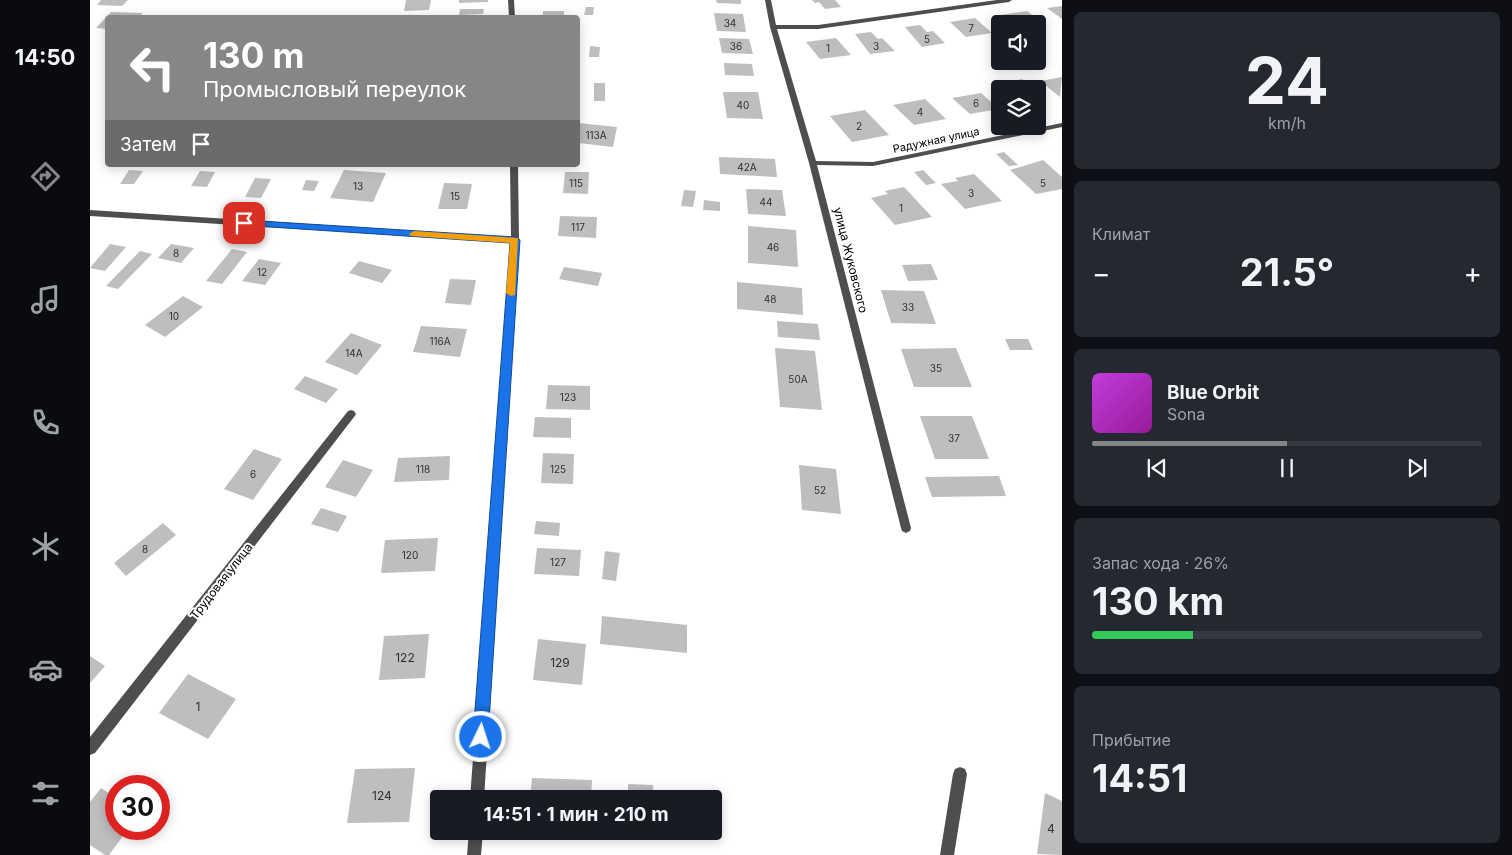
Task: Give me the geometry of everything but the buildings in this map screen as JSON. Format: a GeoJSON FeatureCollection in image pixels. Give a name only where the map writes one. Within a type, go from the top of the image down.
{"type":"FeatureCollection","features":[{"type":"Feature","properties":{"kind":"street"},"geometry":{"type":"LineString","coordinates":[[512,0],[512,15]]}},
{"type":"Feature","properties":{"kind":"street","name":"улица Жуковского"},"geometry":{"type":"LineString","coordinates":[[768,0],[773,27],[813,163],[906,528]]}},
{"type":"Feature","properties":{"kind":"street"},"geometry":{"type":"LineString","coordinates":[[773,27],[818,27],[1009,0]]}},
{"type":"Feature","properties":{"kind":"street","name":"Радужная улица"},"geometry":{"type":"LineString","coordinates":[[813,163],[873,164],[1062,125]]}},
{"type":"Feature","properties":{"kind":"street"},"geometry":{"type":"LineString","coordinates":[[479,790],[515,240],[514,167]]}},
{"type":"Feature","properties":{"kind":"street"},"geometry":{"type":"LineString","coordinates":[[90,213],[515,240]]}},
{"type":"Feature","properties":{"kind":"street","name":"Трудовая улица"},"geometry":{"type":"LineString","coordinates":[[90,748],[351,414]]}},
{"type":"Feature","properties":{"kind":"street"},"geometry":{"type":"LineString","coordinates":[[947,855],[960,774]]}},
{"type":"Feature","properties":{"kind":"street"},"geometry":{"type":"LineString","coordinates":[[474,855],[475,840]]}},
{"type":"Feature","properties":{"kind":"slow traffic"},"geometry":{"type":"LineString","coordinates":[[414,234],[515,240],[511,293]]}},
{"type":"Feature","properties":{"kind":"route"},"geometry":{"type":"LineString","coordinates":[[244,223],[515,240],[481,737]]}}]}
